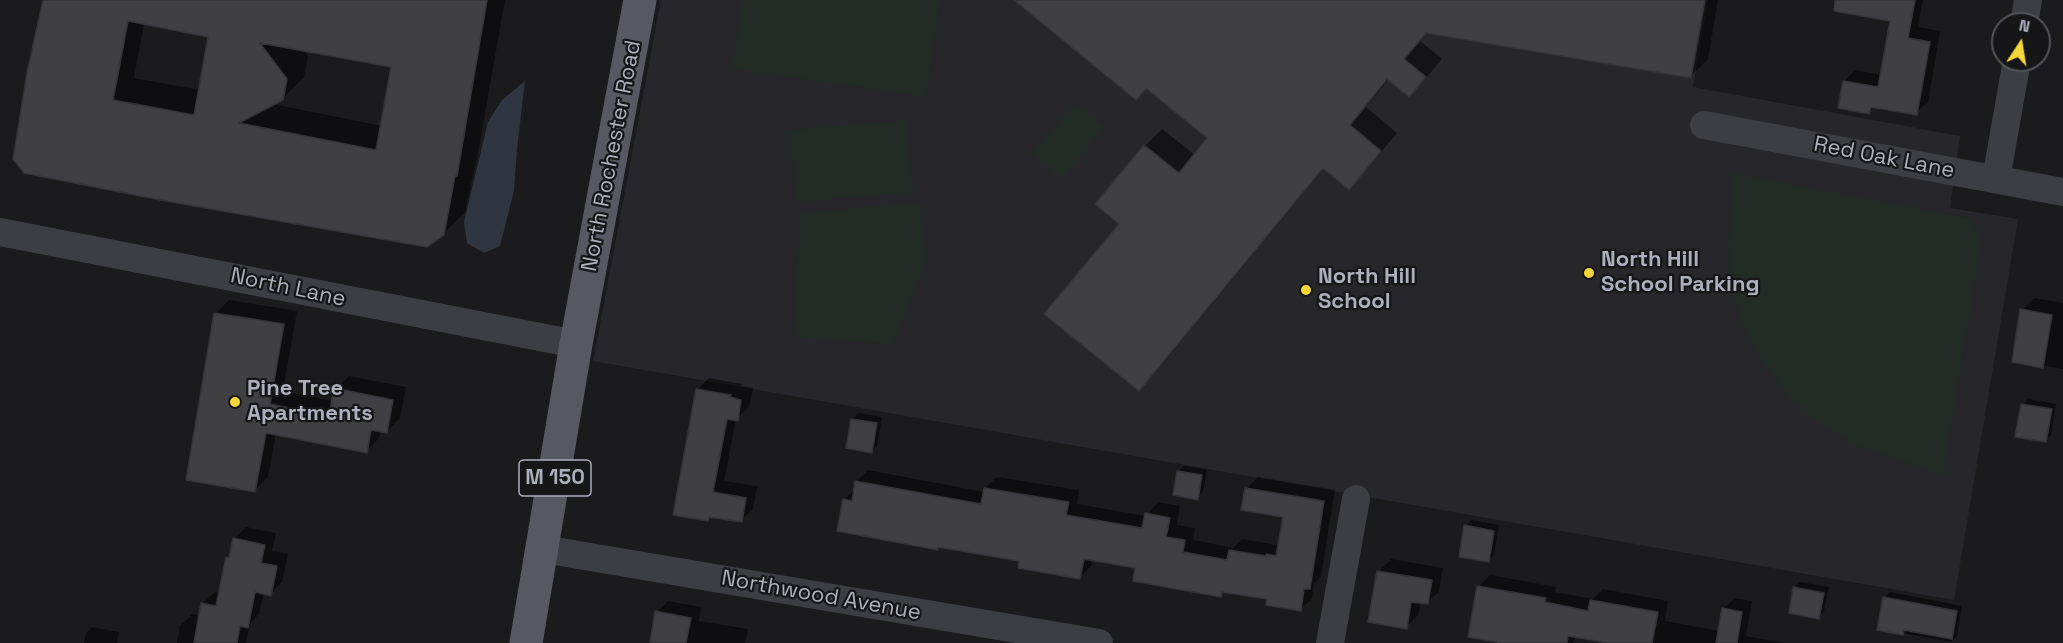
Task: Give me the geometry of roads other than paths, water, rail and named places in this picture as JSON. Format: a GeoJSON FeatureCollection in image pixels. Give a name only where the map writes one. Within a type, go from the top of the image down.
{"type":"FeatureCollection","features":[{"type":"Feature","properties":{"kind":"main road","name":"North Rochester Road"},"geometry":{"type":"LineString","coordinates":[[576,344],[640,0]]}},
{"type":"Feature","properties":{"kind":"main road","name":"M 150"},"geometry":{"type":"LineString","coordinates":[[526,643],[576,344]]}},
{"type":"Feature","properties":{"kind":"street"},"geometry":{"type":"LineString","coordinates":[[1996,179],[2015,72]]}},
{"type":"Feature","properties":{"kind":"street","name":"Red Oak Lane"},"geometry":{"type":"LineString","coordinates":[[1704,125],[2063,192]]}},
{"type":"Feature","properties":{"kind":"street","name":"North Lane"},"geometry":{"type":"LineString","coordinates":[[0,232],[576,344]]}},
{"type":"Feature","properties":{"kind":"street"},"geometry":{"type":"LineString","coordinates":[[1330,643],[1356,499]]}},
{"type":"Feature","properties":{"kind":"street","name":"Northwood Avenue"},"geometry":{"type":"LineString","coordinates":[[543,549],[1099,643]]}},
{"type":"Feature","properties":{"kind":"water"},"geometry":{"type":"Polygon","coordinates":[[[525,81],[514,191],[500,246],[484,253],[467,243],[464,222],[488,122],[502,100],[525,81]]]}},
{"type":"Feature","properties":{"kind":"place","name":"North Hill School Parking"},"geometry":{"type":"Point","coordinates":[1589,273]}},
{"type":"Feature","properties":{"kind":"place","name":"North Hill School"},"geometry":{"type":"Point","coordinates":[1306,290]}},
{"type":"Feature","properties":{"kind":"place","name":"Pine Tree Apartments"},"geometry":{"type":"Point","coordinates":[235,402]}}]}
